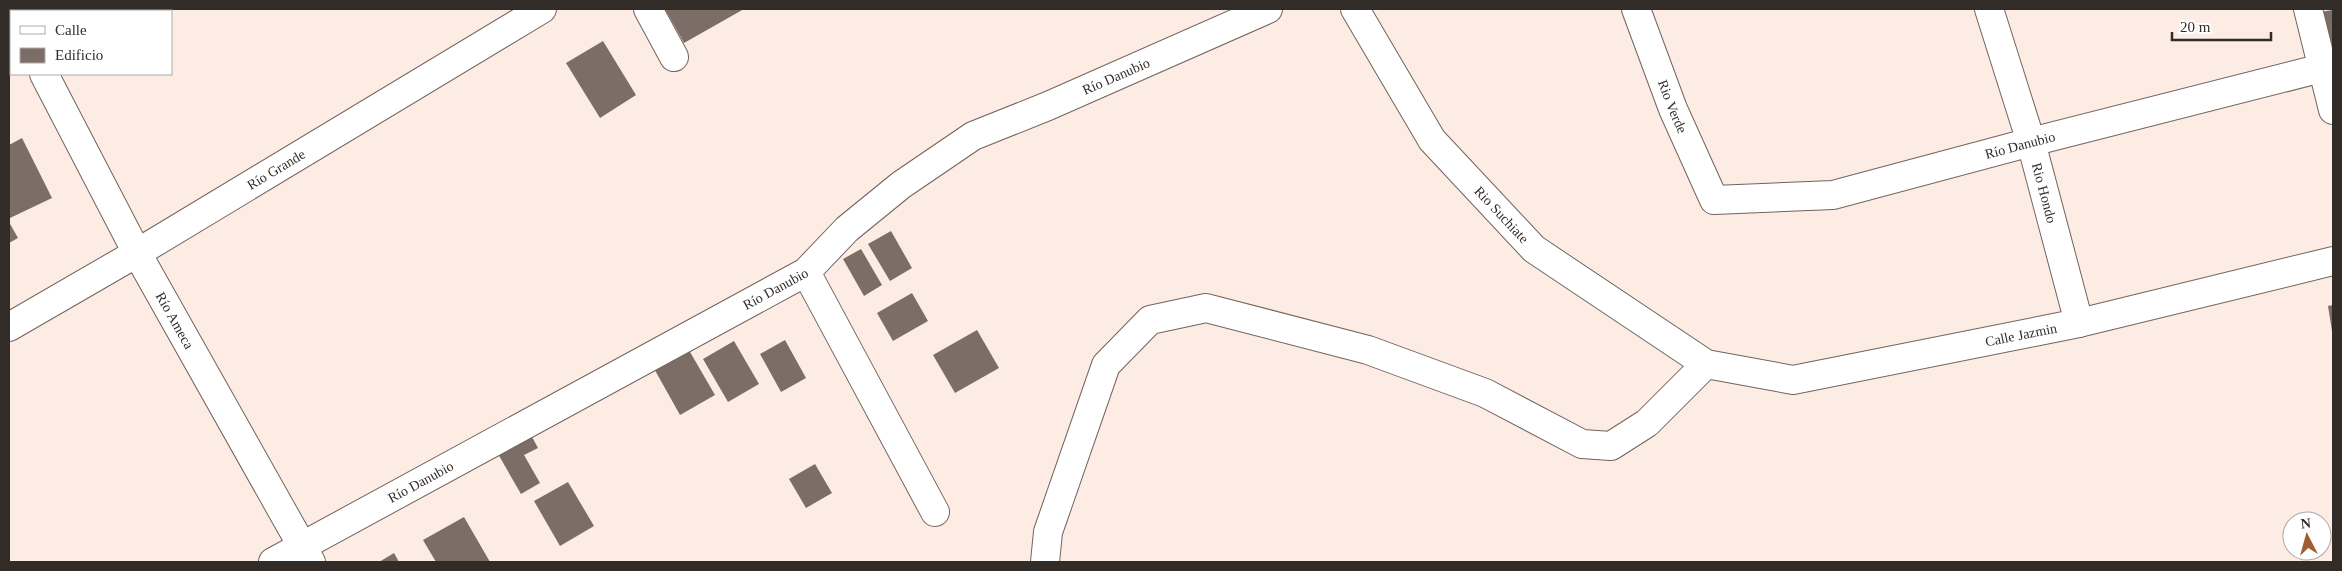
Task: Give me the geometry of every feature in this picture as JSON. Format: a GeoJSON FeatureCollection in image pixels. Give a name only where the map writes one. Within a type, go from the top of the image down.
{"type":"FeatureCollection","features":[{"type":"Feature","properties":{"kind":"street","name":"Río Grande"},"geometry":{"type":"LineString","coordinates":[[9,327],[137,253],[542,9]]}},
{"type":"Feature","properties":{"kind":"street"},"geometry":{"type":"LineString","coordinates":[[648,9],[674,57]]}},
{"type":"Feature","properties":{"kind":"street","name":"Río Danubio"},"geometry":{"type":"LineString","coordinates":[[274,562],[306,554],[806,272],[847,229],[901,184],[973,136],[1048,106],[1268,9]]}},
{"type":"Feature","properties":{"kind":"street","name":"Rio Suchiate"},"geometry":{"type":"LineString","coordinates":[[1355,9],[1432,140],[1534,250],[1706,364]]}},
{"type":"Feature","properties":{"kind":"street","name":"Rio Verde"},"geometry":{"type":"LineString","coordinates":[[1636,9],[1673,109],[1714,200]]}},
{"type":"Feature","properties":{"kind":"street","name":"Rio Hondo"},"geometry":{"type":"LineString","coordinates":[[1989,9],[2031,142],[2079,323]]}},
{"type":"Feature","properties":{"kind":"street"},"geometry":{"type":"LineString","coordinates":[[2308,9],[2333,110]]}},
{"type":"Feature","properties":{"kind":"street","name":"Río Danubio"},"geometry":{"type":"LineString","coordinates":[[1714,200],[1833,196],[2031,142],[2322,68]]}},
{"type":"Feature","properties":{"kind":"street","name":"Río Ameca"},"geometry":{"type":"LineString","coordinates":[[45,75],[137,253],[306,554]]}},
{"type":"Feature","properties":{"kind":"street","name":"Calle Jazmin"},"geometry":{"type":"LineString","coordinates":[[1706,364],[1793,380],[2079,323],[2333,260]]}},
{"type":"Feature","properties":{"kind":"street"},"geometry":{"type":"LineString","coordinates":[[806,272],[934,512]]}},
{"type":"Feature","properties":{"kind":"street"},"geometry":{"type":"LineString","coordinates":[[1045,562],[1048,532],[1106,365],[1150,320],[1206,308],[1368,350],[1485,393],[1582,444],[1611,446],[1647,422],[1706,364]]}},
{"type":"Feature","properties":{"kind":"building"},"geometry":{"type":"Polygon","coordinates":[[[665,9],[744,9],[684,43],[665,9]]]}},
{"type":"Feature","properties":{"kind":"building"},"geometry":{"type":"Polygon","coordinates":[[[2333,10],[2333,96],[2320,12],[2333,10]]]}},
{"type":"Feature","properties":{"kind":"building"},"geometry":{"type":"Polygon","coordinates":[[[603,41],[636,95],[600,118],[566,63],[603,41]]]}},
{"type":"Feature","properties":{"kind":"building"},"geometry":{"type":"Polygon","coordinates":[[[22,138],[52,198],[10,218],[9,145],[22,138]]]}},
{"type":"Feature","properties":{"kind":"building"},"geometry":{"type":"Polygon","coordinates":[[[9,222],[18,238],[9,243],[9,222]]]}},
{"type":"Feature","properties":{"kind":"building"},"geometry":{"type":"Polygon","coordinates":[[[891,231],[912,268],[890,281],[868,244],[891,231]]]}},
{"type":"Feature","properties":{"kind":"building"},"geometry":{"type":"Polygon","coordinates":[[[861,249],[882,285],[864,296],[843,259],[861,249]]]}},
{"type":"Feature","properties":{"kind":"building"},"geometry":{"type":"Polygon","coordinates":[[[912,293],[928,321],[893,341],[877,313],[912,293]]]}},
{"type":"Feature","properties":{"kind":"building"},"geometry":{"type":"Polygon","coordinates":[[[2333,305],[2333,331],[2332,331],[2328,306],[2333,305]]]}},
{"type":"Feature","properties":{"kind":"building"},"geometry":{"type":"Polygon","coordinates":[[[977,330],[999,368],[955,393],[933,355],[977,330]]]}},
{"type":"Feature","properties":{"kind":"building"},"geometry":{"type":"Polygon","coordinates":[[[785,340],[806,378],[781,392],[760,354],[785,340]]]}},
{"type":"Feature","properties":{"kind":"building"},"geometry":{"type":"Polygon","coordinates":[[[734,341],[759,384],[728,402],[703,359],[734,341]]]}},
{"type":"Feature","properties":{"kind":"building"},"geometry":{"type":"Polygon","coordinates":[[[686,345],[715,395],[680,415],[652,365],[686,345]]]}},
{"type":"Feature","properties":{"kind":"building"},"geometry":{"type":"Polygon","coordinates":[[[531,435],[538,448],[524,455],[540,483],[521,494],[498,454],[531,435]]]}},
{"type":"Feature","properties":{"kind":"building"},"geometry":{"type":"Polygon","coordinates":[[[815,464],[832,493],[806,508],[789,479],[815,464]]]}},
{"type":"Feature","properties":{"kind":"building"},"geometry":{"type":"Polygon","coordinates":[[[568,482],[594,526],[560,546],[534,501],[568,482]]]}},
{"type":"Feature","properties":{"kind":"building"},"geometry":{"type":"Polygon","coordinates":[[[464,517],[490,562],[436,562],[423,540],[464,517]]]}},
{"type":"Feature","properties":{"kind":"building"},"geometry":{"type":"Polygon","coordinates":[[[394,553],[399,562],[379,562],[394,553]]]}}]}
